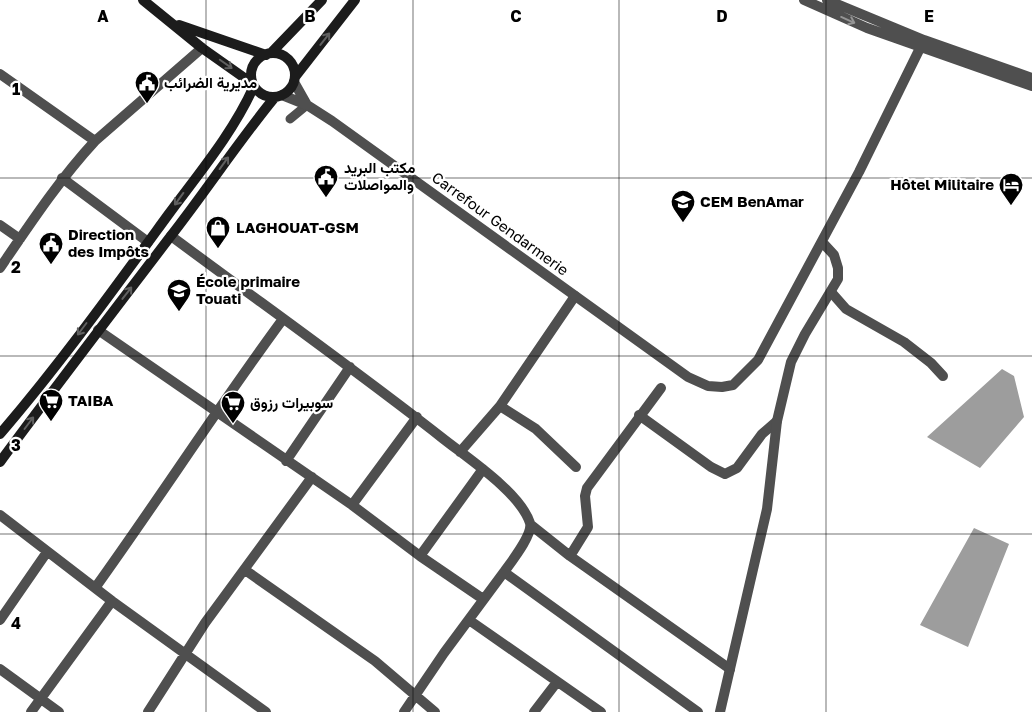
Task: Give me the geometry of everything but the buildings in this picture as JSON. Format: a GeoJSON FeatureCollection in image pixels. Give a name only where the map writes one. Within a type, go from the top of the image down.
{"type":"FeatureCollection","features":[{"type":"Feature","properties":{"kind":"main road"},"geometry":{"type":"LineString","coordinates":[[143,0],[174,23],[268,54],[283,56],[293,65],[295,80]]}},
{"type":"Feature","properties":{"kind":"main road"},"geometry":{"type":"LineString","coordinates":[[0,434],[148,242],[230,130],[243,110],[254,85],[251,77],[255,63],[268,54],[322,0]]}},
{"type":"Feature","properties":{"kind":"main road"},"geometry":{"type":"LineString","coordinates":[[0,462],[171,236],[249,128],[295,80],[355,0]]}},
{"type":"Feature","properties":{"kind":"main road","name":"Carrefour Gendarmerie"},"geometry":{"type":"LineString","coordinates":[[174,23],[202,48],[254,85],[263,95],[279,96]]}},
{"type":"Feature","properties":{"kind":"street"},"geometry":{"type":"LineString","coordinates":[[804,0],[867,28],[1032,78]]}},
{"type":"Feature","properties":{"kind":"street"},"geometry":{"type":"LineString","coordinates":[[827,0],[923,44],[1032,86]]}},
{"type":"Feature","properties":{"kind":"street","name":"Carrefour Gendarmerie"},"geometry":{"type":"LineString","coordinates":[[279,96],[308,105],[697,383],[708,386],[727,386],[742,377],[758,360],[822,242],[923,44]]}},
{"type":"Feature","properties":{"kind":"street"},"geometry":{"type":"LineString","coordinates":[[0,268],[62,178],[95,141],[202,48]]}},
{"type":"Feature","properties":{"kind":"street"},"geometry":{"type":"LineString","coordinates":[[0,74],[95,141]]}},
{"type":"Feature","properties":{"kind":"street"},"geometry":{"type":"LineString","coordinates":[[290,119],[308,105],[295,80]]}},
{"type":"Feature","properties":{"kind":"street"},"geometry":{"type":"LineString","coordinates":[[62,178],[148,242]]}},
{"type":"Feature","properties":{"kind":"street"},"geometry":{"type":"LineString","coordinates":[[0,225],[20,239]]}},
{"type":"Feature","properties":{"kind":"street"},"geometry":{"type":"LineString","coordinates":[[171,236],[350,367],[482,469],[525,512],[531,526],[570,556],[730,669]]}},
{"type":"Feature","properties":{"kind":"street"},"geometry":{"type":"LineString","coordinates":[[720,712],[767,509],[776,421],[791,362],[805,334],[838,279],[838,268],[834,255],[822,242]]}},
{"type":"Feature","properties":{"kind":"street"},"geometry":{"type":"LineString","coordinates":[[831,292],[846,309],[904,342],[943,376]]}},
{"type":"Feature","properties":{"kind":"street"},"geometry":{"type":"LineString","coordinates":[[460,452],[500,406],[576,296]]}},
{"type":"Feature","properties":{"kind":"street"},"geometry":{"type":"LineString","coordinates":[[95,588],[175,477],[215,412],[283,319]]}},
{"type":"Feature","properties":{"kind":"street"},"geometry":{"type":"LineString","coordinates":[[98,330],[286,461],[312,477],[420,556],[483,599]]}},
{"type":"Feature","properties":{"kind":"street"},"geometry":{"type":"LineString","coordinates":[[286,461],[350,367]]}},
{"type":"Feature","properties":{"kind":"street"},"geometry":{"type":"LineString","coordinates":[[570,556],[588,527],[585,496],[587,488],[639,415],[662,388]]}},
{"type":"Feature","properties":{"kind":"street"},"geometry":{"type":"LineString","coordinates":[[500,406],[536,429],[576,467]]}},
{"type":"Feature","properties":{"kind":"street"},"geometry":{"type":"LineString","coordinates":[[639,415],[711,467],[725,474],[737,468],[762,434],[776,421]]}},
{"type":"Feature","properties":{"kind":"street"},"geometry":{"type":"LineString","coordinates":[[352,505],[416,417]]}},
{"type":"Feature","properties":{"kind":"street"},"geometry":{"type":"LineString","coordinates":[[420,556],[482,469]]}},
{"type":"Feature","properties":{"kind":"street"},"geometry":{"type":"LineString","coordinates":[[148,712],[186,655],[204,623],[246,570],[312,477]]}},
{"type":"Feature","properties":{"kind":"street"},"geometry":{"type":"LineString","coordinates":[[0,515],[112,601],[146,623],[186,655],[266,712]]}},
{"type":"Feature","properties":{"kind":"street"},"geometry":{"type":"LineString","coordinates":[[404,712],[416,697],[444,653],[504,572],[529,535],[531,526]]}},
{"type":"Feature","properties":{"kind":"street"},"geometry":{"type":"LineString","coordinates":[[0,620],[47,552]]}},
{"type":"Feature","properties":{"kind":"street"},"geometry":{"type":"LineString","coordinates":[[246,570],[375,662],[435,712]]}},
{"type":"Feature","properties":{"kind":"street"},"geometry":{"type":"LineString","coordinates":[[504,572],[698,712]]}},
{"type":"Feature","properties":{"kind":"street"},"geometry":{"type":"LineString","coordinates":[[31,712],[112,601]]}},
{"type":"Feature","properties":{"kind":"street"},"geometry":{"type":"LineString","coordinates":[[469,620],[601,712]]}},
{"type":"Feature","properties":{"kind":"street"},"geometry":{"type":"LineString","coordinates":[[0,669],[41,697],[58,712]]}},
{"type":"Feature","properties":{"kind":"street"},"geometry":{"type":"LineString","coordinates":[[534,712],[557,682]]}},
{"type":"Feature","properties":{"kind":"shaded area"},"geometry":{"type":"Polygon","coordinates":[[[1002,369],[1014,376],[1024,417],[980,468],[927,437],[1002,369]]]}},
{"type":"Feature","properties":{"kind":"shaded area"},"geometry":{"type":"Polygon","coordinates":[[[974,528],[1009,544],[968,647],[920,625],[974,528]]]}},
{"type":"Feature","properties":{"kind":"place","name":"مديرية الضرائب"},"geometry":{"type":"Point","coordinates":[147,104]}},
{"type":"Feature","properties":{"kind":"place","name":"مكتب البريد والمواصلات"},"geometry":{"type":"Point","coordinates":[326,198]}},
{"type":"Feature","properties":{"kind":"place","name":"Hôtel Militaire"},"geometry":{"type":"Point","coordinates":[1011,206]}},
{"type":"Feature","properties":{"kind":"place","name":"CEM BenAmar"},"geometry":{"type":"Point","coordinates":[683,223]}},
{"type":"Feature","properties":{"kind":"place","name":"LAGHOUAT-GSM"},"geometry":{"type":"Point","coordinates":[218,249]}},
{"type":"Feature","properties":{"kind":"place","name":"Direction des Impôts"},"geometry":{"type":"Point","coordinates":[51,265]}},
{"type":"Feature","properties":{"kind":"place","name":"École primaire Touati"},"geometry":{"type":"Point","coordinates":[179,312]}},
{"type":"Feature","properties":{"kind":"place","name":"TAIBA"},"geometry":{"type":"Point","coordinates":[51,422]}},
{"type":"Feature","properties":{"kind":"place","name":"سوبيرات رزوق"},"geometry":{"type":"Point","coordinates":[233,424]}}]}
